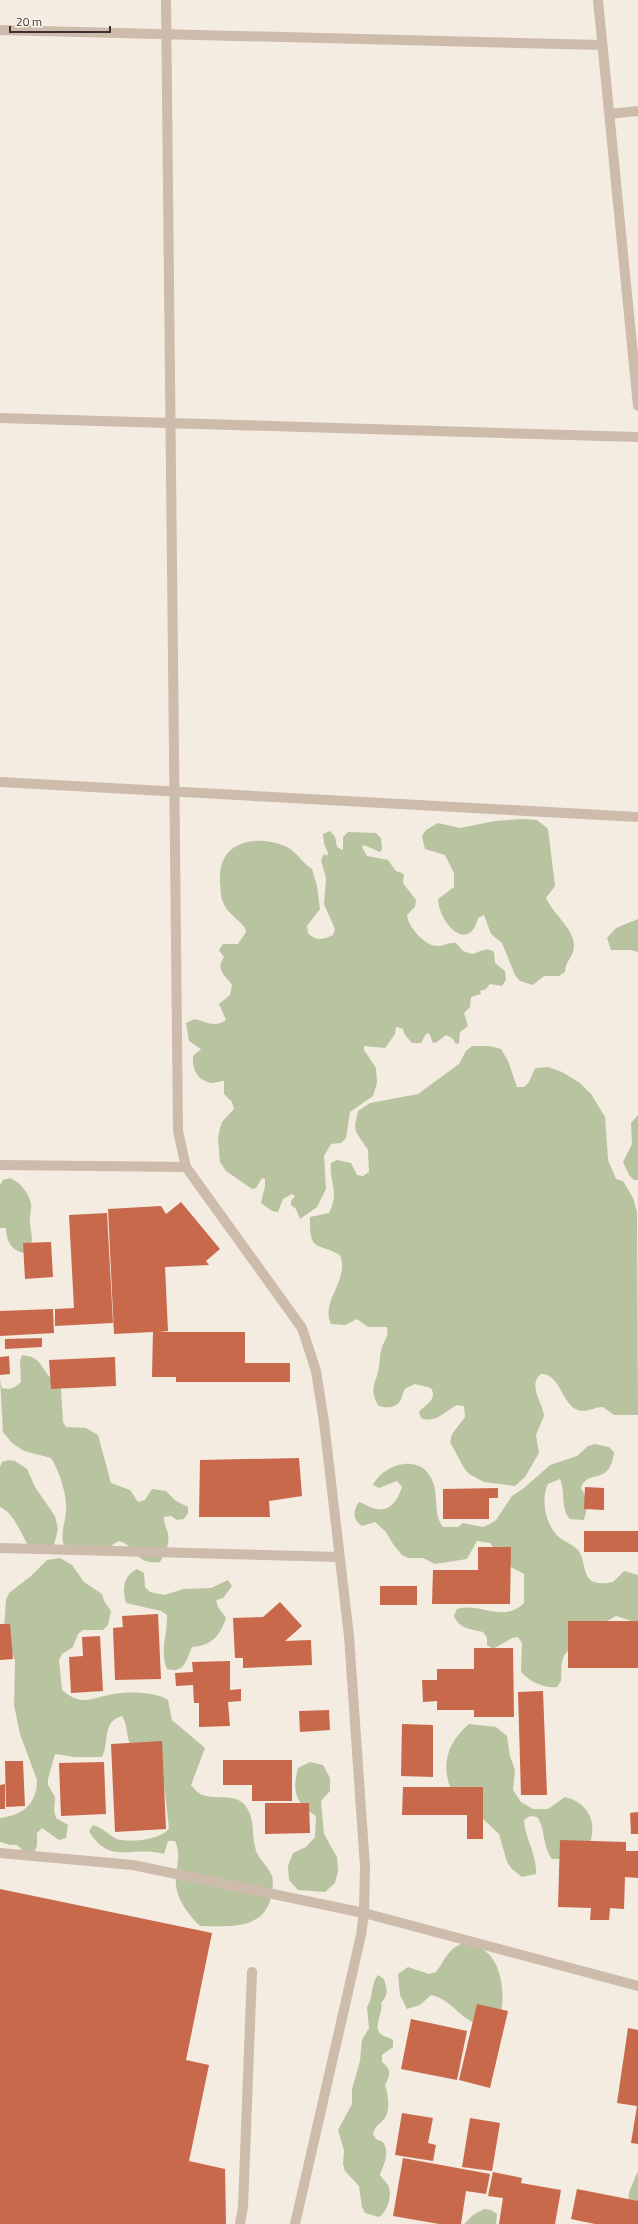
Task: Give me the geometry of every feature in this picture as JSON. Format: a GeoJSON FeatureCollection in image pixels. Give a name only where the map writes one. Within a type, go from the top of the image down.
{"type":"FeatureCollection","features":[{"type":"Feature","properties":{"kind":"street"},"geometry":{"type":"LineString","coordinates":[[166,0],[178,1131],[186,1167],[302,1328],[316,1371],[322,1407],[349,1636],[365,1867],[364,1913],[295,2224]]}},
{"type":"Feature","properties":{"kind":"street"},"geometry":{"type":"LineString","coordinates":[[598,0],[638,406]]}},
{"type":"Feature","properties":{"kind":"street"},"geometry":{"type":"LineString","coordinates":[[0,30],[602,45]]}},
{"type":"Feature","properties":{"kind":"street"},"geometry":{"type":"LineString","coordinates":[[609,114],[638,112]]}},
{"type":"Feature","properties":{"kind":"street"},"geometry":{"type":"LineString","coordinates":[[0,418],[638,437]]}},
{"type":"Feature","properties":{"kind":"street"},"geometry":{"type":"LineString","coordinates":[[0,782],[638,817]]}},
{"type":"Feature","properties":{"kind":"street"},"geometry":{"type":"LineString","coordinates":[[0,1165],[186,1167]]}},
{"type":"Feature","properties":{"kind":"street"},"geometry":{"type":"LineString","coordinates":[[0,1548],[339,1558]]}},
{"type":"Feature","properties":{"kind":"street"},"geometry":{"type":"LineString","coordinates":[[0,1853],[133,1865],[364,1913],[638,1986]]}},
{"type":"Feature","properties":{"kind":"street"},"geometry":{"type":"LineString","coordinates":[[240,2224],[243,2207],[252,1972]]}},
{"type":"Feature","properties":{"kind":"green space"},"geometry":{"type":"Polygon","coordinates":[[[523,819],[537,820],[548,829],[555,886],[546,898],[571,934],[574,946],[573,953],[566,965],[565,972],[559,976],[544,976],[533,985],[520,981],[515,975],[502,943],[491,934],[484,915],[478,918],[474,929],[468,934],[462,934],[455,931],[443,918],[438,899],[454,887],[454,873],[445,855],[425,849],[422,836],[426,830],[438,823],[460,828],[495,821],[523,819]]]}},
{"type":"Feature","properties":{"kind":"green space"},"geometry":{"type":"Polygon","coordinates":[[[330,831],[335,837],[337,847],[343,850],[343,837],[348,832],[376,833],[381,838],[382,849],[380,852],[364,845],[362,847],[367,856],[388,860],[396,871],[404,875],[403,883],[416,900],[415,907],[407,915],[408,920],[418,935],[423,940],[433,945],[440,946],[456,943],[463,951],[472,954],[486,949],[491,950],[494,952],[495,963],[505,971],[506,980],[502,986],[490,984],[486,989],[480,991],[481,994],[471,997],[470,1007],[464,1013],[468,1026],[460,1032],[459,1043],[456,1044],[452,1038],[446,1035],[437,1042],[433,1043],[429,1033],[426,1034],[421,1043],[412,1043],[405,1035],[403,1029],[396,1027],[395,1034],[385,1048],[364,1046],[364,1050],[376,1068],[377,1083],[373,1096],[350,1112],[346,1138],[341,1143],[331,1144],[324,1156],[326,1189],[317,1207],[300,1219],[296,1209],[291,1205],[291,1201],[295,1196],[292,1194],[283,1199],[278,1212],[272,1211],[261,1203],[265,1179],[262,1178],[256,1188],[252,1189],[226,1171],[220,1162],[218,1138],[220,1128],[222,1122],[234,1109],[232,1102],[224,1094],[224,1081],[211,1083],[206,1082],[196,1073],[193,1065],[193,1056],[201,1049],[189,1041],[186,1023],[195,1019],[207,1023],[218,1024],[226,1020],[219,1004],[230,995],[232,985],[222,972],[220,965],[224,957],[219,950],[223,944],[238,944],[246,932],[243,925],[225,907],[222,900],[220,881],[221,868],[225,857],[231,850],[240,844],[261,841],[273,842],[285,846],[293,851],[312,869],[317,886],[320,909],[307,926],[308,933],[311,936],[320,939],[326,938],[333,935],[335,929],[324,904],[326,878],[321,860],[324,854],[327,856],[328,853],[324,844],[323,834],[330,831]]]}},
{"type":"Feature","properties":{"kind":"green space"},"geometry":{"type":"Polygon","coordinates":[[[638,919],[638,952],[631,950],[611,950],[607,938],[616,928],[638,919]]]}},
{"type":"Feature","properties":{"kind":"green space"},"geometry":{"type":"Polygon","coordinates":[[[472,1046],[489,1046],[501,1049],[508,1061],[517,1087],[524,1087],[529,1082],[535,1068],[548,1067],[562,1072],[580,1083],[591,1094],[605,1117],[608,1160],[616,1179],[623,1181],[633,1198],[637,1212],[638,1415],[614,1415],[603,1407],[584,1411],[578,1410],[568,1402],[553,1378],[541,1374],[535,1383],[544,1416],[536,1435],[539,1453],[525,1477],[515,1486],[484,1482],[469,1474],[464,1468],[450,1442],[452,1434],[465,1417],[464,1406],[457,1405],[436,1418],[421,1418],[419,1412],[430,1402],[433,1392],[431,1388],[415,1384],[406,1388],[401,1399],[396,1405],[387,1407],[378,1405],[373,1389],[378,1372],[381,1349],[387,1335],[387,1327],[368,1327],[357,1319],[345,1325],[331,1324],[329,1307],[339,1282],[342,1264],[340,1255],[316,1245],[311,1236],[310,1228],[310,1217],[329,1213],[332,1205],[334,1192],[331,1176],[331,1163],[337,1160],[351,1163],[357,1175],[363,1176],[369,1172],[368,1150],[356,1132],[355,1125],[358,1111],[370,1103],[418,1094],[459,1064],[466,1051],[472,1046]]]}},
{"type":"Feature","properties":{"kind":"green space"},"geometry":{"type":"Polygon","coordinates":[[[638,1115],[638,1180],[634,1180],[629,1175],[623,1162],[632,1144],[631,1123],[638,1115]]]}},
{"type":"Feature","properties":{"kind":"green space"},"geometry":{"type":"Polygon","coordinates":[[[10,1178],[24,1188],[31,1204],[30,1221],[32,1240],[30,1247],[23,1253],[12,1247],[7,1237],[6,1228],[0,1228],[0,1185],[3,1180],[10,1178]]]}},
{"type":"Feature","properties":{"kind":"green space"},"geometry":{"type":"Polygon","coordinates":[[[22,1355],[32,1357],[38,1361],[61,1389],[63,1422],[66,1427],[86,1428],[98,1435],[111,1483],[130,1490],[138,1502],[145,1500],[152,1489],[166,1491],[176,1501],[188,1507],[188,1513],[184,1519],[177,1520],[171,1516],[164,1517],[168,1534],[168,1543],[166,1551],[160,1562],[145,1561],[125,1543],[119,1541],[102,1551],[69,1548],[63,1543],[66,1499],[60,1476],[54,1463],[51,1458],[24,1451],[12,1443],[3,1432],[0,1379],[2,1388],[5,1389],[13,1388],[21,1382],[20,1361],[22,1355]]]}},
{"type":"Feature","properties":{"kind":"green space"},"geometry":{"type":"Polygon","coordinates":[[[595,1444],[609,1447],[614,1452],[612,1463],[608,1470],[599,1476],[584,1482],[581,1488],[587,1500],[584,1520],[570,1519],[567,1515],[560,1479],[548,1484],[545,1498],[546,1513],[555,1533],[578,1550],[589,1579],[594,1582],[602,1583],[613,1582],[624,1571],[638,1575],[638,1623],[616,1616],[580,1641],[564,1656],[561,1681],[557,1687],[542,1686],[521,1672],[522,1643],[518,1637],[512,1638],[493,1649],[487,1645],[487,1638],[483,1632],[462,1626],[454,1616],[457,1609],[475,1608],[508,1612],[516,1609],[524,1603],[524,1574],[505,1564],[490,1543],[477,1541],[467,1559],[435,1564],[423,1558],[408,1558],[402,1555],[386,1532],[375,1522],[362,1526],[356,1521],[354,1515],[359,1502],[379,1509],[384,1509],[392,1505],[398,1497],[402,1487],[397,1481],[379,1488],[373,1485],[378,1477],[385,1471],[402,1464],[411,1464],[420,1466],[427,1472],[432,1480],[438,1517],[443,1527],[458,1527],[463,1523],[483,1527],[496,1520],[512,1496],[524,1488],[550,1465],[577,1456],[588,1446],[595,1444]]]}},
{"type":"Feature","properties":{"kind":"green space"},"geometry":{"type":"Polygon","coordinates":[[[8,1460],[15,1461],[27,1469],[35,1487],[55,1516],[58,1529],[53,1549],[28,1545],[13,1518],[0,1507],[0,1467],[2,1462],[8,1460]]]}},
{"type":"Feature","properties":{"kind":"green space"},"geometry":{"type":"Polygon","coordinates":[[[60,1558],[72,1565],[84,1582],[102,1594],[104,1601],[111,1611],[108,1625],[103,1630],[83,1630],[78,1634],[73,1647],[62,1654],[59,1660],[62,1690],[74,1698],[84,1700],[130,1692],[147,1693],[168,1700],[172,1720],[205,1748],[191,1785],[201,1794],[240,1801],[244,1804],[251,1816],[257,1853],[271,1873],[273,1881],[271,1897],[267,1908],[261,1916],[252,1921],[232,1926],[200,1926],[190,1916],[182,1904],[177,1891],[176,1877],[178,1854],[175,1841],[168,1841],[164,1854],[152,1852],[113,1851],[105,1848],[97,1842],[89,1831],[93,1825],[117,1839],[129,1841],[153,1838],[165,1832],[169,1828],[162,1778],[130,1744],[122,1716],[115,1719],[111,1723],[107,1733],[102,1757],[74,1757],[55,1754],[48,1779],[48,1785],[55,1797],[54,1811],[56,1818],[68,1825],[66,1838],[59,1840],[42,1828],[37,1833],[37,1846],[34,1852],[27,1854],[17,1845],[10,1845],[0,1842],[0,1818],[15,1814],[27,1807],[34,1796],[37,1780],[20,1734],[14,1705],[15,1661],[4,1628],[6,1600],[9,1593],[31,1576],[47,1560],[60,1558]]]}},
{"type":"Feature","properties":{"kind":"green space"},"geometry":{"type":"Polygon","coordinates":[[[137,1569],[144,1573],[145,1587],[150,1592],[164,1595],[184,1589],[211,1588],[228,1580],[232,1586],[223,1598],[216,1600],[218,1607],[226,1618],[218,1635],[204,1645],[192,1647],[184,1665],[178,1670],[167,1669],[165,1662],[164,1649],[167,1615],[161,1611],[126,1603],[124,1588],[126,1579],[137,1569]]]}},
{"type":"Feature","properties":{"kind":"green space"},"geometry":{"type":"Polygon","coordinates":[[[469,1724],[496,1727],[507,1736],[510,1756],[515,1770],[513,1790],[521,1802],[533,1809],[548,1809],[565,1797],[580,1804],[586,1809],[592,1822],[592,1837],[589,1845],[566,1859],[552,1859],[547,1849],[540,1822],[537,1817],[530,1816],[524,1820],[526,1834],[535,1860],[536,1874],[522,1877],[511,1868],[507,1862],[499,1834],[451,1789],[448,1779],[446,1770],[448,1753],[456,1738],[469,1724]]]}},
{"type":"Feature","properties":{"kind":"green space"},"geometry":{"type":"Polygon","coordinates":[[[310,1762],[323,1765],[330,1778],[330,1791],[321,1801],[324,1834],[337,1857],[338,1871],[335,1883],[325,1892],[298,1890],[289,1880],[288,1866],[293,1853],[306,1847],[315,1837],[316,1816],[299,1801],[295,1783],[298,1768],[310,1762]]]}},
{"type":"Feature","properties":{"kind":"green space"},"geometry":{"type":"Polygon","coordinates":[[[464,1943],[482,1949],[489,1954],[494,1961],[498,1969],[502,1987],[503,1997],[501,2013],[477,2024],[444,2000],[431,1995],[420,2005],[407,2009],[400,1995],[398,1974],[408,1967],[429,1974],[436,1972],[448,1954],[454,1948],[464,1943]]]}},
{"type":"Feature","properties":{"kind":"green space"},"geometry":{"type":"Polygon","coordinates":[[[378,1975],[384,1979],[387,1991],[384,2000],[381,2003],[378,2027],[382,2035],[393,2040],[393,2047],[382,2055],[382,2062],[387,2067],[389,2072],[385,2085],[388,2097],[388,2112],[384,2119],[376,2127],[373,2134],[376,2139],[383,2142],[385,2146],[386,2158],[380,2175],[388,2185],[390,2194],[387,2207],[379,2217],[365,2213],[362,2207],[359,2186],[345,2171],[343,2164],[344,2150],[338,2130],[352,2104],[352,2089],[360,2061],[362,2040],[369,2028],[367,2007],[378,1975]]]}},
{"type":"Feature","properties":{"kind":"green space"},"geometry":{"type":"Polygon","coordinates":[[[638,2171],[638,2218],[628,2205],[629,2192],[638,2171]]]}},
{"type":"Feature","properties":{"kind":"green space"},"geometry":{"type":"Polygon","coordinates":[[[484,2209],[491,2210],[497,2214],[496,2224],[464,2224],[473,2215],[484,2209]]]}},
{"type":"Feature","properties":{"kind":"building"},"geometry":{"type":"Polygon","coordinates":[[[181,1202],[220,1249],[206,1261],[209,1265],[165,1267],[168,1331],[159,1332],[245,1332],[245,1363],[290,1363],[290,1382],[176,1382],[176,1377],[152,1377],[153,1332],[114,1334],[108,1209],[161,1206],[166,1214],[181,1202]]]}},
{"type":"Feature","properties":{"kind":"building"},"geometry":{"type":"Polygon","coordinates":[[[107,1213],[113,1323],[55,1326],[55,1309],[74,1308],[69,1215],[107,1213]]]}},
{"type":"Feature","properties":{"kind":"building"},"geometry":{"type":"Polygon","coordinates":[[[51,1242],[53,1277],[25,1279],[23,1243],[51,1242]]]}},
{"type":"Feature","properties":{"kind":"building"},"geometry":{"type":"Polygon","coordinates":[[[53,1309],[54,1333],[0,1336],[0,1311],[53,1309]]]}},
{"type":"Feature","properties":{"kind":"building"},"geometry":{"type":"Polygon","coordinates":[[[42,1338],[42,1347],[5,1349],[5,1339],[42,1338]]]}},
{"type":"Feature","properties":{"kind":"building"},"geometry":{"type":"Polygon","coordinates":[[[9,1356],[10,1374],[0,1375],[0,1357],[9,1356]]]}},
{"type":"Feature","properties":{"kind":"building"},"geometry":{"type":"Polygon","coordinates":[[[115,1357],[116,1386],[51,1389],[49,1360],[115,1357]]]}},
{"type":"Feature","properties":{"kind":"building"},"geometry":{"type":"Polygon","coordinates":[[[299,1458],[302,1496],[269,1501],[270,1517],[199,1517],[200,1460],[299,1458]]]}},
{"type":"Feature","properties":{"kind":"building"},"geometry":{"type":"Polygon","coordinates":[[[585,1487],[604,1488],[604,1510],[584,1509],[585,1487]]]}},
{"type":"Feature","properties":{"kind":"building"},"geometry":{"type":"Polygon","coordinates":[[[498,1488],[498,1498],[489,1498],[489,1519],[443,1519],[443,1489],[498,1488]]]}},
{"type":"Feature","properties":{"kind":"building"},"geometry":{"type":"Polygon","coordinates":[[[584,1531],[638,1531],[638,1552],[584,1552],[584,1531]]]}},
{"type":"Feature","properties":{"kind":"building"},"geometry":{"type":"Polygon","coordinates":[[[478,1547],[511,1547],[510,1604],[432,1604],[433,1570],[478,1570],[478,1547]]]}},
{"type":"Feature","properties":{"kind":"building"},"geometry":{"type":"Polygon","coordinates":[[[380,1586],[417,1586],[417,1605],[380,1605],[380,1586]]]}},
{"type":"Feature","properties":{"kind":"building"},"geometry":{"type":"Polygon","coordinates":[[[280,1602],[302,1626],[285,1641],[311,1640],[312,1665],[243,1668],[243,1658],[235,1658],[233,1618],[263,1617],[280,1602]]]}},
{"type":"Feature","properties":{"kind":"building"},"geometry":{"type":"Polygon","coordinates":[[[158,1614],[161,1679],[115,1680],[113,1628],[123,1627],[122,1616],[158,1614]]]}},
{"type":"Feature","properties":{"kind":"building"},"geometry":{"type":"Polygon","coordinates":[[[568,1621],[638,1621],[638,1668],[568,1668],[568,1621]]]}},
{"type":"Feature","properties":{"kind":"building"},"geometry":{"type":"Polygon","coordinates":[[[0,1624],[10,1624],[13,1659],[0,1660],[0,1624]]]}},
{"type":"Feature","properties":{"kind":"building"},"geometry":{"type":"Polygon","coordinates":[[[100,1636],[103,1691],[71,1693],[69,1657],[83,1656],[82,1637],[100,1636]]]}},
{"type":"Feature","properties":{"kind":"building"},"geometry":{"type":"Polygon","coordinates":[[[474,1648],[513,1648],[514,1717],[474,1717],[474,1710],[437,1710],[437,1701],[423,1702],[422,1680],[437,1680],[437,1669],[474,1669],[474,1648]]]}},
{"type":"Feature","properties":{"kind":"building"},"geometry":{"type":"Polygon","coordinates":[[[230,1661],[230,1690],[241,1689],[241,1701],[228,1702],[230,1726],[199,1727],[199,1703],[194,1703],[193,1685],[176,1686],[175,1673],[193,1672],[192,1662],[230,1661]]]}},
{"type":"Feature","properties":{"kind":"building"},"geometry":{"type":"Polygon","coordinates":[[[543,1691],[547,1795],[521,1795],[518,1692],[543,1691]]]}},
{"type":"Feature","properties":{"kind":"building"},"geometry":{"type":"Polygon","coordinates":[[[329,1710],[330,1730],[300,1732],[299,1711],[329,1710]]]}},
{"type":"Feature","properties":{"kind":"building"},"geometry":{"type":"Polygon","coordinates":[[[402,1724],[433,1725],[433,1777],[401,1776],[402,1724]]]}},
{"type":"Feature","properties":{"kind":"building"},"geometry":{"type":"Polygon","coordinates":[[[162,1741],[166,1829],[115,1832],[111,1744],[162,1741]]]}},
{"type":"Feature","properties":{"kind":"building"},"geometry":{"type":"Polygon","coordinates":[[[223,1760],[292,1760],[292,1801],[252,1801],[252,1785],[223,1785],[223,1760]]]}},
{"type":"Feature","properties":{"kind":"building"},"geometry":{"type":"Polygon","coordinates":[[[5,1761],[23,1761],[25,1806],[6,1807],[5,1761]]]}},
{"type":"Feature","properties":{"kind":"building"},"geometry":{"type":"Polygon","coordinates":[[[104,1762],[106,1814],[61,1816],[59,1763],[104,1762]]]}},
{"type":"Feature","properties":{"kind":"building"},"geometry":{"type":"Polygon","coordinates":[[[5,1784],[5,1809],[0,1809],[0,1785],[5,1784]]]}},
{"type":"Feature","properties":{"kind":"building"},"geometry":{"type":"Polygon","coordinates":[[[403,1787],[483,1787],[483,1839],[467,1839],[467,1815],[402,1815],[403,1787]]]}},
{"type":"Feature","properties":{"kind":"building"},"geometry":{"type":"Polygon","coordinates":[[[265,1803],[309,1803],[310,1833],[265,1834],[265,1803]]]}},
{"type":"Feature","properties":{"kind":"building"},"geometry":{"type":"Polygon","coordinates":[[[638,1812],[638,1834],[631,1834],[630,1813],[638,1812]]]}},
{"type":"Feature","properties":{"kind":"building"},"geometry":{"type":"Polygon","coordinates":[[[560,1840],[626,1842],[626,1851],[638,1851],[638,1878],[625,1877],[624,1909],[610,1908],[609,1920],[590,1920],[591,1908],[558,1907],[560,1840]]]}},
{"type":"Feature","properties":{"kind":"building"},"geometry":{"type":"Polygon","coordinates":[[[0,1889],[212,1933],[186,2060],[209,2065],[189,2161],[225,2169],[226,2224],[0,2224],[0,1889]]]}},
{"type":"Feature","properties":{"kind":"building"},"geometry":{"type":"Polygon","coordinates":[[[477,2004],[508,2011],[490,2088],[459,2080],[477,2004]]]}},
{"type":"Feature","properties":{"kind":"building"},"geometry":{"type":"Polygon","coordinates":[[[411,2019],[467,2031],[457,2080],[401,2069],[411,2019]]]}},
{"type":"Feature","properties":{"kind":"building"},"geometry":{"type":"Polygon","coordinates":[[[628,2028],[638,2030],[638,2144],[631,2143],[637,2106],[617,2103],[628,2028]]]}},
{"type":"Feature","properties":{"kind":"building"},"geometry":{"type":"Polygon","coordinates":[[[402,2113],[433,2118],[428,2143],[436,2145],[433,2161],[395,2155],[402,2113]]]}},
{"type":"Feature","properties":{"kind":"building"},"geometry":{"type":"Polygon","coordinates":[[[470,2118],[500,2123],[492,2171],[462,2167],[470,2118]]]}},
{"type":"Feature","properties":{"kind":"building"},"geometry":{"type":"Polygon","coordinates":[[[403,2158],[490,2174],[486,2194],[466,2191],[461,2224],[439,2224],[393,2216],[403,2158]]]}},
{"type":"Feature","properties":{"kind":"building"},"geometry":{"type":"Polygon","coordinates":[[[493,2172],[522,2178],[521,2183],[561,2190],[555,2224],[499,2224],[503,2198],[488,2196],[493,2172]]]}},
{"type":"Feature","properties":{"kind":"building"},"geometry":{"type":"Polygon","coordinates":[[[577,2189],[638,2201],[638,2224],[595,2224],[571,2219],[577,2189]]]}}]}
